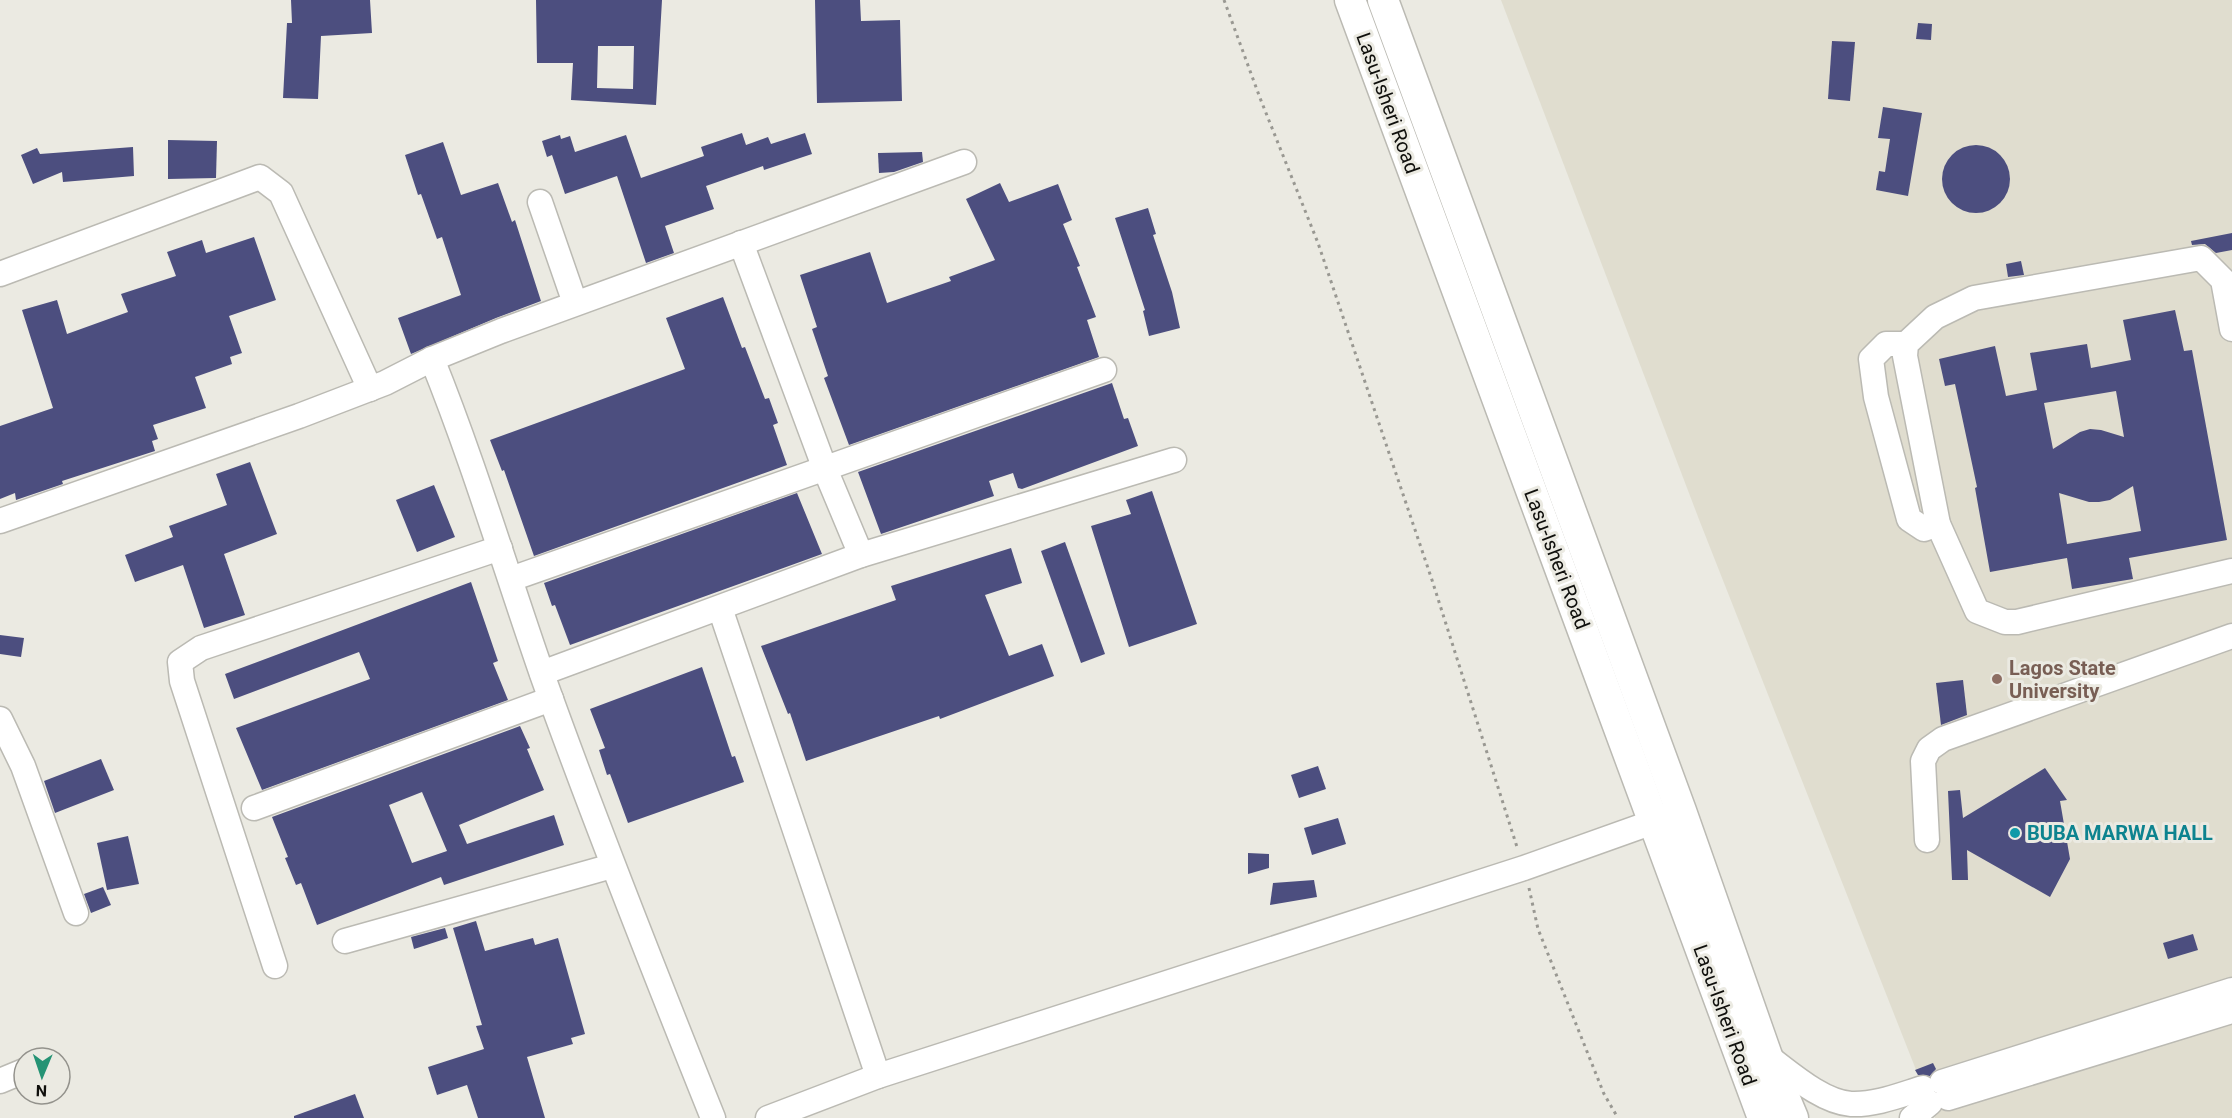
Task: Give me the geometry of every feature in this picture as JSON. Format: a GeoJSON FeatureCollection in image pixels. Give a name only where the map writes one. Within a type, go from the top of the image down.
{"type":"FeatureCollection","features":[{"type":"Feature","properties":{"kind":"main road","name":"Lasu-Isheri Road"},"geometry":{"type":"LineString","coordinates":[[1350,0],[1668,817],[1792,1118]]}},
{"type":"Feature","properties":{"kind":"main road","name":"Lasu-Isheri Road"},"geometry":{"type":"LineString","coordinates":[[1383,0],[1668,817],[1763,1118]]}},
{"type":"Feature","properties":{"kind":"street"},"geometry":{"type":"LineString","coordinates":[[0,521],[370,389],[432,359],[575,303],[964,162]]}},
{"type":"Feature","properties":{"kind":"street"},"geometry":{"type":"LineString","coordinates":[[0,274],[260,177],[281,193],[370,389]]}},
{"type":"Feature","properties":{"kind":"street"},"geometry":{"type":"LineString","coordinates":[[540,202],[575,303]]}},
{"type":"Feature","properties":{"kind":"street"},"geometry":{"type":"LineString","coordinates":[[741,243],[825,469],[861,555]]}},
{"type":"Feature","properties":{"kind":"street"},"geometry":{"type":"LineString","coordinates":[[2232,329],[2227,279],[2201,258],[1974,298],[1935,317],[1906,344],[1905,356],[1938,524],[1977,610],[2005,622],[2017,622],[2232,571]]}},
{"type":"Feature","properties":{"kind":"street"},"geometry":{"type":"LineString","coordinates":[[1906,344],[1886,344],[1871,359],[1876,397],[1909,519],[1924,529],[1938,524]]}},
{"type":"Feature","properties":{"kind":"street"},"geometry":{"type":"LineString","coordinates":[[432,359],[612,866],[712,1118]]}},
{"type":"Feature","properties":{"kind":"street"},"geometry":{"type":"LineString","coordinates":[[511,579],[1104,370]]}},
{"type":"Feature","properties":{"kind":"street"},"geometry":{"type":"LineString","coordinates":[[542,673],[861,555],[1174,460]]}},
{"type":"Feature","properties":{"kind":"street"},"geometry":{"type":"LineString","coordinates":[[275,966],[182,681],[180,662],[201,648],[500,548]]}},
{"type":"Feature","properties":{"kind":"street"},"geometry":{"type":"LineString","coordinates":[[720,608],[878,1076]]}},
{"type":"Feature","properties":{"kind":"street"},"geometry":{"type":"LineString","coordinates":[[1927,840],[1923,761],[1929,749],[1943,739],[2232,636]]}},
{"type":"Feature","properties":{"kind":"street"},"geometry":{"type":"LineString","coordinates":[[254,808],[551,699]]}},
{"type":"Feature","properties":{"kind":"street"},"geometry":{"type":"LineString","coordinates":[[0,718],[23,766],[76,912]]}},
{"type":"Feature","properties":{"kind":"street"},"geometry":{"type":"LineString","coordinates":[[768,1118],[878,1076],[1524,868],[1668,817]]}},
{"type":"Feature","properties":{"kind":"street"},"geometry":{"type":"LineString","coordinates":[[345,941],[612,866]]}},
{"type":"Feature","properties":{"kind":"street"},"geometry":{"type":"LineString","coordinates":[[1931,1098],[2232,990]]}},
{"type":"Feature","properties":{"kind":"street"},"geometry":{"type":"LineString","coordinates":[[1767,1056],[1815,1092],[1850,1104],[1931,1098],[2232,1011]]}},
{"type":"Feature","properties":{"kind":"path"},"geometry":{"type":"LineString","coordinates":[[1224,0],[1318,243],[1432,580],[1524,868],[1538,928],[1604,1094],[1618,1118]]}},
{"type":"Feature","properties":{"kind":"shaded area","name":"Lagos State University"},"geometry":{"type":"Polygon","coordinates":[[[1501,0],[2232,0],[2232,1118],[1935,1118],[1700,522],[1501,0]]]}},
{"type":"Feature","properties":{"kind":"building"},"geometry":{"type":"Polygon","coordinates":[[[291,0],[370,0],[372,33],[321,36],[318,99],[283,98],[287,23],[292,23],[291,0]]]}},
{"type":"Feature","properties":{"kind":"building"},"geometry":{"type":"Polygon","coordinates":[[[536,0],[662,0],[656,105],[571,100],[573,63],[537,63],[536,0]],[[598,46],[597,88],[633,89],[634,46],[598,46]]]}},
{"type":"Feature","properties":{"kind":"building"},"geometry":{"type":"Polygon","coordinates":[[[815,0],[860,0],[861,21],[900,20],[902,101],[817,103],[815,0]]]}},
{"type":"Feature","properties":{"kind":"building"},"geometry":{"type":"Polygon","coordinates":[[[1918,23],[1932,24],[1931,40],[1916,39],[1918,23]]]}},
{"type":"Feature","properties":{"kind":"building"},"geometry":{"type":"Polygon","coordinates":[[[1832,41],[1855,42],[1850,101],[1828,99],[1832,41]]]}},
{"type":"Feature","properties":{"kind":"building"},"geometry":{"type":"Polygon","coordinates":[[[1883,107],[1922,113],[1908,196],[1876,190],[1879,171],[1885,172],[1890,139],[1878,138],[1883,107]]]}},
{"type":"Feature","properties":{"kind":"building"},"geometry":{"type":"Polygon","coordinates":[[[742,133],[746,145],[768,137],[771,144],[805,133],[812,154],[764,170],[763,166],[706,186],[714,209],[665,226],[674,253],[646,263],[617,176],[565,194],[552,155],[547,157],[542,141],[560,135],[561,139],[570,136],[575,152],[626,135],[641,178],[704,156],[701,147],[742,133]]]}},
{"type":"Feature","properties":{"kind":"building"},"geometry":{"type":"Polygon","coordinates":[[[168,140],[217,141],[216,178],[168,179],[168,140]]]}},
{"type":"Feature","properties":{"kind":"building"},"geometry":{"type":"Polygon","coordinates":[[[443,142],[461,195],[498,183],[512,222],[515,220],[541,301],[411,354],[398,318],[461,295],[442,237],[437,239],[421,194],[418,195],[405,155],[443,142]]]}},
{"type":"Feature","properties":{"kind":"building"},"geometry":{"type":"Polygon","coordinates":[[[1983,145],[1995,151],[2004,160],[2010,172],[2008,192],[2000,203],[1983,213],[1969,213],[1952,203],[1944,192],[1942,172],[1952,155],[1963,147],[1983,145]]]}},
{"type":"Feature","properties":{"kind":"building"},"geometry":{"type":"Polygon","coordinates":[[[133,147],[134,176],[63,182],[62,172],[33,184],[21,155],[37,148],[40,154],[133,147]]]}},
{"type":"Feature","properties":{"kind":"building"},"geometry":{"type":"Polygon","coordinates":[[[922,152],[923,162],[894,172],[879,173],[878,153],[922,152]]]}},
{"type":"Feature","properties":{"kind":"building"},"geometry":{"type":"Polygon","coordinates":[[[1000,183],[1009,202],[1058,184],[1072,220],[1063,224],[1080,266],[1077,267],[1096,317],[1087,320],[1099,357],[849,445],[824,378],[828,376],[812,329],[817,327],[800,275],[870,252],[887,303],[951,281],[949,277],[995,260],[966,199],[1000,183]]]}},
{"type":"Feature","properties":{"kind":"building"},"geometry":{"type":"Polygon","coordinates":[[[1148,208],[1156,234],[1153,235],[1172,292],[1180,328],[1149,336],[1143,311],[1145,310],[1115,218],[1148,208]]]}},
{"type":"Feature","properties":{"kind":"building"},"geometry":{"type":"Polygon","coordinates":[[[2232,233],[2232,250],[2216,253],[2205,244],[2192,245],[2191,241],[2232,233]]]}},
{"type":"Feature","properties":{"kind":"building"},"geometry":{"type":"Polygon","coordinates":[[[254,237],[276,300],[229,316],[242,353],[230,357],[232,364],[195,377],[206,408],[153,425],[158,439],[152,441],[155,451],[62,481],[63,484],[16,500],[15,493],[0,499],[0,426],[53,408],[22,310],[57,300],[67,334],[128,312],[121,294],[176,276],[167,252],[202,240],[206,253],[254,237]]]}},
{"type":"Feature","properties":{"kind":"building"},"geometry":{"type":"Polygon","coordinates":[[[2021,261],[2024,275],[2008,277],[2006,264],[2021,261]]]}},
{"type":"Feature","properties":{"kind":"building"},"geometry":{"type":"Polygon","coordinates":[[[723,297],[742,348],[745,347],[765,399],[769,398],[778,423],[773,425],[787,465],[534,556],[504,470],[502,471],[490,440],[685,369],[666,318],[723,297]]]}},
{"type":"Feature","properties":{"kind":"building"},"geometry":{"type":"Polygon","coordinates":[[[2175,310],[2184,351],[2192,350],[2227,540],[2129,558],[2133,579],[2072,589],[2067,558],[1990,572],[1975,488],[1977,487],[1955,384],[1945,386],[1939,359],[1995,346],[2006,396],[2037,390],[2030,353],[2087,344],[2091,368],[2131,360],[2123,320],[2175,310]],[[2116,391],[2044,403],[2053,449],[2080,432],[2090,429],[2124,437],[2116,391]],[[2133,486],[2110,500],[2099,502],[2089,502],[2059,493],[2067,544],[2141,531],[2133,486]]]}},
{"type":"Feature","properties":{"kind":"building"},"geometry":{"type":"Polygon","coordinates":[[[1112,383],[1124,419],[1128,418],[1138,446],[1022,489],[1018,488],[1013,473],[989,481],[994,496],[881,534],[858,472],[1112,383]]]}},
{"type":"Feature","properties":{"kind":"building"},"geometry":{"type":"Polygon","coordinates":[[[250,462],[277,534],[224,554],[245,615],[204,628],[183,565],[135,582],[125,555],[173,537],[169,526],[227,505],[216,474],[250,462]]]}},
{"type":"Feature","properties":{"kind":"building"},"geometry":{"type":"Polygon","coordinates":[[[434,485],[455,537],[417,552],[396,500],[434,485]]]}},
{"type":"Feature","properties":{"kind":"building"},"geometry":{"type":"Polygon","coordinates":[[[1152,491],[1197,624],[1129,647],[1091,526],[1131,514],[1126,500],[1152,491]]]}},
{"type":"Feature","properties":{"kind":"building"},"geometry":{"type":"Polygon","coordinates":[[[797,493],[822,554],[570,645],[544,583],[797,493]]]}},
{"type":"Feature","properties":{"kind":"building"},"geometry":{"type":"Polygon","coordinates":[[[1065,542],[1105,654],[1081,663],[1041,551],[1065,542]]]}},
{"type":"Feature","properties":{"kind":"building"},"geometry":{"type":"Polygon","coordinates":[[[1011,548],[1022,583],[985,595],[1009,656],[1042,644],[1054,676],[940,719],[939,716],[806,761],[790,713],[788,714],[761,646],[896,600],[891,586],[1011,548]]]}},
{"type":"Feature","properties":{"kind":"building"},"geometry":{"type":"Polygon","coordinates":[[[471,582],[498,661],[493,663],[508,700],[262,790],[236,728],[370,679],[359,652],[234,699],[225,674],[471,582]]]}},
{"type":"Feature","properties":{"kind":"building"},"geometry":{"type":"Polygon","coordinates":[[[0,635],[24,638],[21,657],[0,654],[0,635]]]}},
{"type":"Feature","properties":{"kind":"building"},"geometry":{"type":"Polygon","coordinates":[[[702,667],[732,757],[735,756],[744,782],[628,823],[610,774],[607,775],[599,750],[605,748],[590,709],[702,667]]]}},
{"type":"Feature","properties":{"kind":"building"},"geometry":{"type":"Polygon","coordinates":[[[1963,680],[1967,715],[1941,725],[1936,683],[1963,680]]]}},
{"type":"Feature","properties":{"kind":"building"},"geometry":{"type":"Polygon","coordinates":[[[520,726],[544,790],[459,825],[467,844],[554,815],[564,845],[444,885],[441,877],[317,925],[301,883],[296,885],[272,817],[520,726]],[[422,792],[389,805],[412,863],[447,851],[422,792]]]}},
{"type":"Feature","properties":{"kind":"building"},"geometry":{"type":"Polygon","coordinates":[[[101,759],[114,790],[55,813],[44,781],[101,759]]]}},
{"type":"Feature","properties":{"kind":"building"},"geometry":{"type":"Polygon","coordinates":[[[1318,766],[1326,789],[1299,798],[1291,775],[1318,766]]]}},
{"type":"Feature","properties":{"kind":"building","name":"BUBA MARWA HALL"},"geometry":{"type":"Polygon","coordinates":[[[2045,768],[2067,800],[2060,801],[2070,859],[2050,897],[1967,850],[1968,880],[1952,880],[1948,791],[1960,790],[1963,818],[2045,768]]]}},
{"type":"Feature","properties":{"kind":"building"},"geometry":{"type":"Polygon","coordinates":[[[1338,818],[1346,844],[1312,855],[1304,828],[1338,818]]]}},
{"type":"Feature","properties":{"kind":"building"},"geometry":{"type":"Polygon","coordinates":[[[128,836],[139,884],[107,890],[97,843],[128,836]]]}},
{"type":"Feature","properties":{"kind":"building"},"geometry":{"type":"Polygon","coordinates":[[[1248,853],[1269,854],[1269,868],[1248,874],[1248,853]]]}},
{"type":"Feature","properties":{"kind":"building"},"geometry":{"type":"Polygon","coordinates":[[[1314,880],[1317,897],[1270,905],[1273,883],[1314,880]]]}},
{"type":"Feature","properties":{"kind":"building"},"geometry":{"type":"Polygon","coordinates":[[[103,887],[111,905],[91,913],[84,894],[103,887]]]}},
{"type":"Feature","properties":{"kind":"building"},"geometry":{"type":"Polygon","coordinates":[[[476,921],[485,951],[533,938],[535,945],[558,938],[585,1034],[571,1038],[573,1044],[527,1057],[545,1118],[478,1118],[467,1085],[437,1095],[428,1067],[484,1049],[476,1026],[482,1025],[453,928],[476,921]]]}},
{"type":"Feature","properties":{"kind":"building"},"geometry":{"type":"Polygon","coordinates":[[[445,928],[448,938],[414,949],[411,937],[445,928]]]}},
{"type":"Feature","properties":{"kind":"building"},"geometry":{"type":"Polygon","coordinates":[[[2193,934],[2198,950],[2168,959],[2163,943],[2193,934]]]}},
{"type":"Feature","properties":{"kind":"building"},"geometry":{"type":"Polygon","coordinates":[[[1933,1063],[1936,1069],[1930,1076],[1918,1075],[1915,1070],[1933,1063]]]}},
{"type":"Feature","properties":{"kind":"building"},"geometry":{"type":"Polygon","coordinates":[[[355,1094],[364,1118],[294,1118],[294,1116],[355,1094]]]}},
{"type":"Feature","properties":{"kind":"place","name":"Lagos State University"},"geometry":{"type":"Point","coordinates":[1997,679]}},
{"type":"Feature","properties":{"kind":"place","name":"BUBA MARWA HALL"},"geometry":{"type":"Point","coordinates":[2015,833]}}]}
